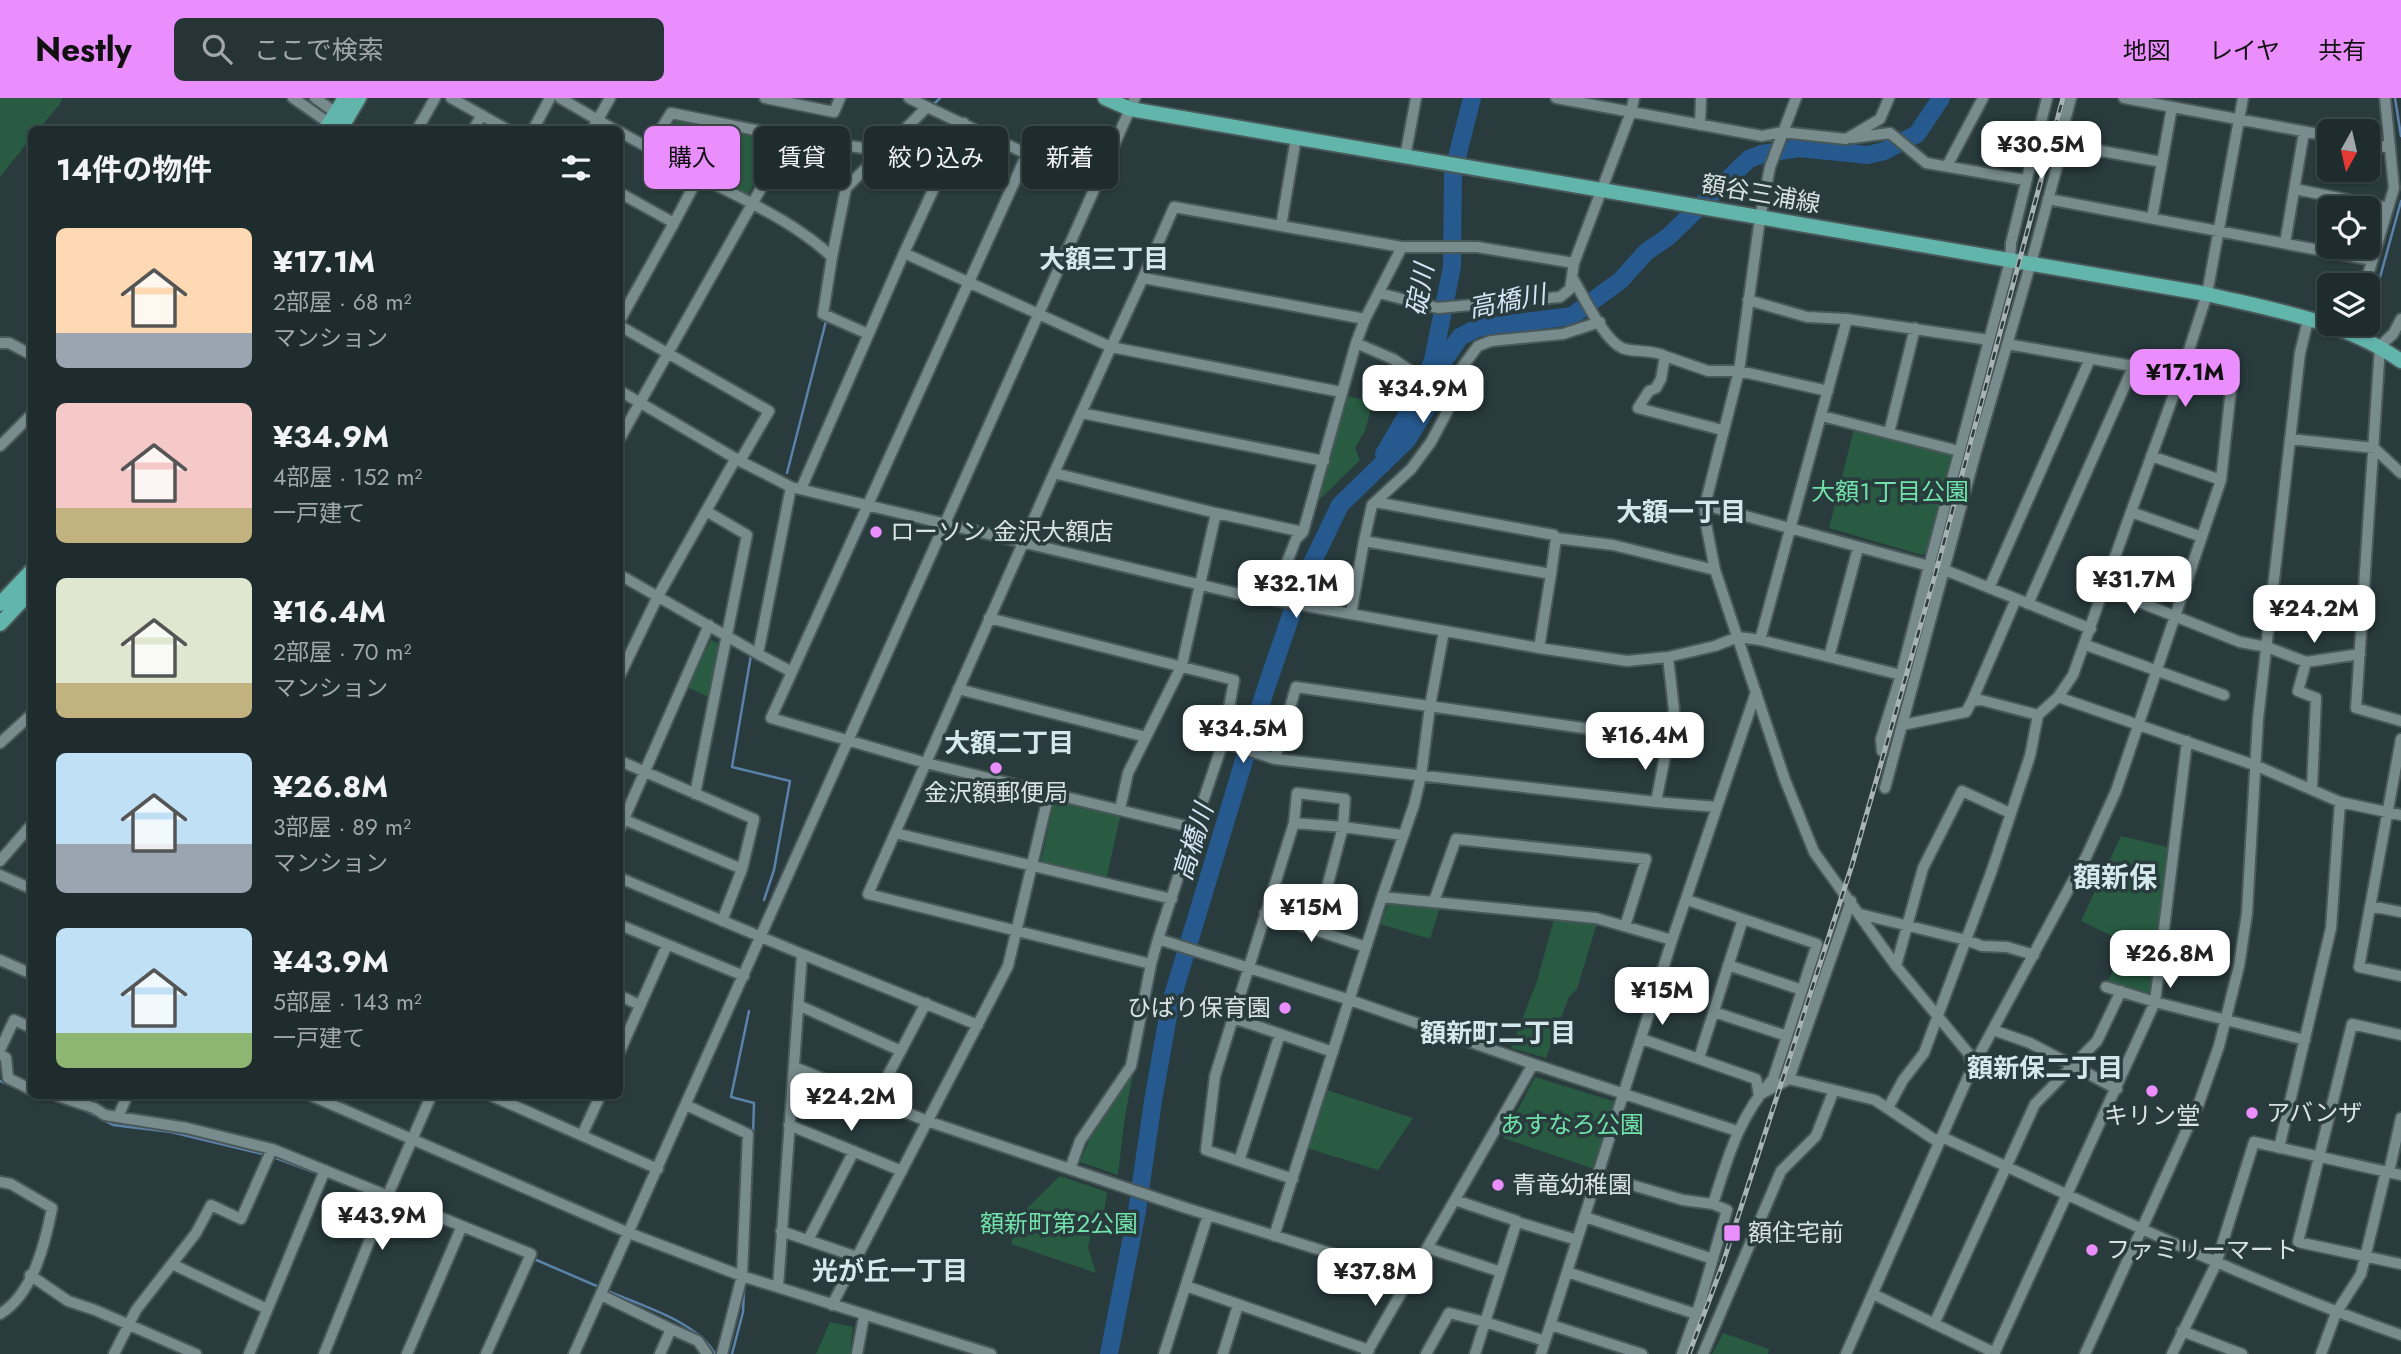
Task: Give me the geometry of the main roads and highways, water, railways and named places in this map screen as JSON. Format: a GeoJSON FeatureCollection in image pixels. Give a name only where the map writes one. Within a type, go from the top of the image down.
{"type":"FeatureCollection","features":[{"type":"Feature","properties":{"kind":"main road"},"geometry":{"type":"LineString","coordinates":[[333,124],[345,98]]}},
{"type":"Feature","properties":{"kind":"main road"},"geometry":{"type":"LineString","coordinates":[[333,124],[359,98]]}},
{"type":"Feature","properties":{"kind":"main road","name":"額谷三浦線"},"geometry":{"type":"LineString","coordinates":[[1105,98],[1296,138],[2207,294],[2317,322]]}},
{"type":"Feature","properties":{"kind":"main road","name":"額谷三浦線"},"geometry":{"type":"LineString","coordinates":[[2364,336],[2401,361]]}},
{"type":"Feature","properties":{"kind":"main road"},"geometry":{"type":"LineString","coordinates":[[0,604],[28,576]]}},
{"type":"Feature","properties":{"kind":"main road"},"geometry":{"type":"LineString","coordinates":[[0,624],[28,594]]}},
{"type":"Feature","properties":{"kind":"waterway"},"geometry":{"type":"LineString","coordinates":[[932,106],[940,98]]}},
{"type":"Feature","properties":{"kind":"waterway","name":"碇川"},"geometry":{"type":"LineString","coordinates":[[1384,454],[1418,396],[1433,360],[1452,267],[1453,173],[1472,98]]}},
{"type":"Feature","properties":{"kind":"waterway","name":"高橋川"},"geometry":{"type":"LineString","coordinates":[[1109,1354],[1137,1211],[1170,1005],[1265,691],[1301,586],[1340,505],[1407,440],[1432,399],[1444,360],[1460,337],[1477,328],[1572,316],[1621,280],[1646,252],[1668,237],[1749,159],[1799,148],[1868,155],[1884,151],[1917,134],[1941,98]]}},
{"type":"Feature","properties":{"kind":"waterway"},"geometry":{"type":"LineString","coordinates":[[2395,98],[2401,136]]}},
{"type":"Feature","properties":{"kind":"waterway"},"geometry":{"type":"LineString","coordinates":[[2380,277],[2401,201]]}},
{"type":"Feature","properties":{"kind":"waterway"},"geometry":{"type":"LineString","coordinates":[[787,473],[826,321]]}},
{"type":"Feature","properties":{"kind":"waterway"},"geometry":{"type":"LineString","coordinates":[[767,584],[784,494]]}},
{"type":"Feature","properties":{"kind":"waterway"},"geometry":{"type":"LineString","coordinates":[[753,649],[761,614]]}},
{"type":"Feature","properties":{"kind":"waterway"},"geometry":{"type":"LineString","coordinates":[[751,655],[732,767],[790,781],[774,870],[764,900]]}},
{"type":"Feature","properties":{"kind":"waterway"},"geometry":{"type":"LineString","coordinates":[[749,1011],[731,1097],[754,1103],[753,1135]]}},
{"type":"Feature","properties":{"kind":"waterway"},"geometry":{"type":"LineString","coordinates":[[0,1081],[23,1091]]}},
{"type":"Feature","properties":{"kind":"waterway"},"geometry":{"type":"LineString","coordinates":[[84,1110],[113,1125],[171,1132],[267,1155]]}},
{"type":"Feature","properties":{"kind":"waterway"},"geometry":{"type":"LineString","coordinates":[[749,1229],[752,1152]]}},
{"type":"Feature","properties":{"kind":"waterway"},"geometry":{"type":"LineString","coordinates":[[273,1157],[319,1174]]}},
{"type":"Feature","properties":{"kind":"waterway"},"geometry":{"type":"LineString","coordinates":[[326,1177],[349,1186]]}},
{"type":"Feature","properties":{"kind":"waterway"},"geometry":{"type":"LineString","coordinates":[[534,1259],[599,1287]]}},
{"type":"Feature","properties":{"kind":"waterway"},"geometry":{"type":"LineString","coordinates":[[605,1290],[682,1323],[696,1332],[715,1354]]}},
{"type":"Feature","properties":{"kind":"waterway"},"geometry":{"type":"LineString","coordinates":[[732,1354],[743,1312],[744,1290]]}},
{"type":"Feature","properties":{"kind":"railway"},"geometry":{"type":"LineString","coordinates":[[1689,1354],[1722,1266],[1852,865],[1937,568],[2063,98]]}},
{"type":"Feature","properties":{"kind":"place","name":"ローソン 金沢大額店"},"geometry":{"type":"Point","coordinates":[876,532]}},
{"type":"Feature","properties":{"kind":"place","name":"金沢額郵便局"},"geometry":{"type":"Point","coordinates":[996,768]}},
{"type":"Feature","properties":{"kind":"place","name":"ひばり保育園"},"geometry":{"type":"Point","coordinates":[1285,1008]}},
{"type":"Feature","properties":{"kind":"place","name":"キリン堂"},"geometry":{"type":"Point","coordinates":[2152,1091]}},
{"type":"Feature","properties":{"kind":"place","name":"アバンザ"},"geometry":{"type":"Point","coordinates":[2252,1113]}},
{"type":"Feature","properties":{"kind":"place","name":"青竜幼稚園"},"geometry":{"type":"Point","coordinates":[1498,1185]}},
{"type":"Feature","properties":{"kind":"place","name":"額住宅前"},"geometry":{"type":"Point","coordinates":[1732,1233]}},
{"type":"Feature","properties":{"kind":"place","name":"ファミリーマート"},"geometry":{"type":"Point","coordinates":[2092,1250]}},
{"type":"Feature","properties":{"kind":"district","name":"大額三丁目"},"geometry":{"type":"Point","coordinates":[1104,259]}},
{"type":"Feature","properties":{"kind":"district","name":"大額一丁目"},"geometry":{"type":"Point","coordinates":[1681,512]}},
{"type":"Feature","properties":{"kind":"district","name":"大額二丁目"},"geometry":{"type":"Point","coordinates":[1009,743]}},
{"type":"Feature","properties":{"kind":"district","name":"額新保"},"geometry":{"type":"Point","coordinates":[2115,877]}},
{"type":"Feature","properties":{"kind":"district","name":"額新町二丁目"},"geometry":{"type":"Point","coordinates":[1498,1033]}},
{"type":"Feature","properties":{"kind":"district","name":"額新保二丁目"},"geometry":{"type":"Point","coordinates":[2045,1068]}},
{"type":"Feature","properties":{"kind":"district","name":"光が丘一丁目"},"geometry":{"type":"Point","coordinates":[890,1271]}},
{"type":"Feature","properties":{"kind":"park label","name":"大額１丁目公園"},"geometry":{"type":"Point","coordinates":[1890,492]}},
{"type":"Feature","properties":{"kind":"park label","name":"あすなろ公園"},"geometry":{"type":"Point","coordinates":[1572,1125]}},
{"type":"Feature","properties":{"kind":"park label","name":"額新町第２公園"},"geometry":{"type":"Point","coordinates":[1059,1224]}}]}
